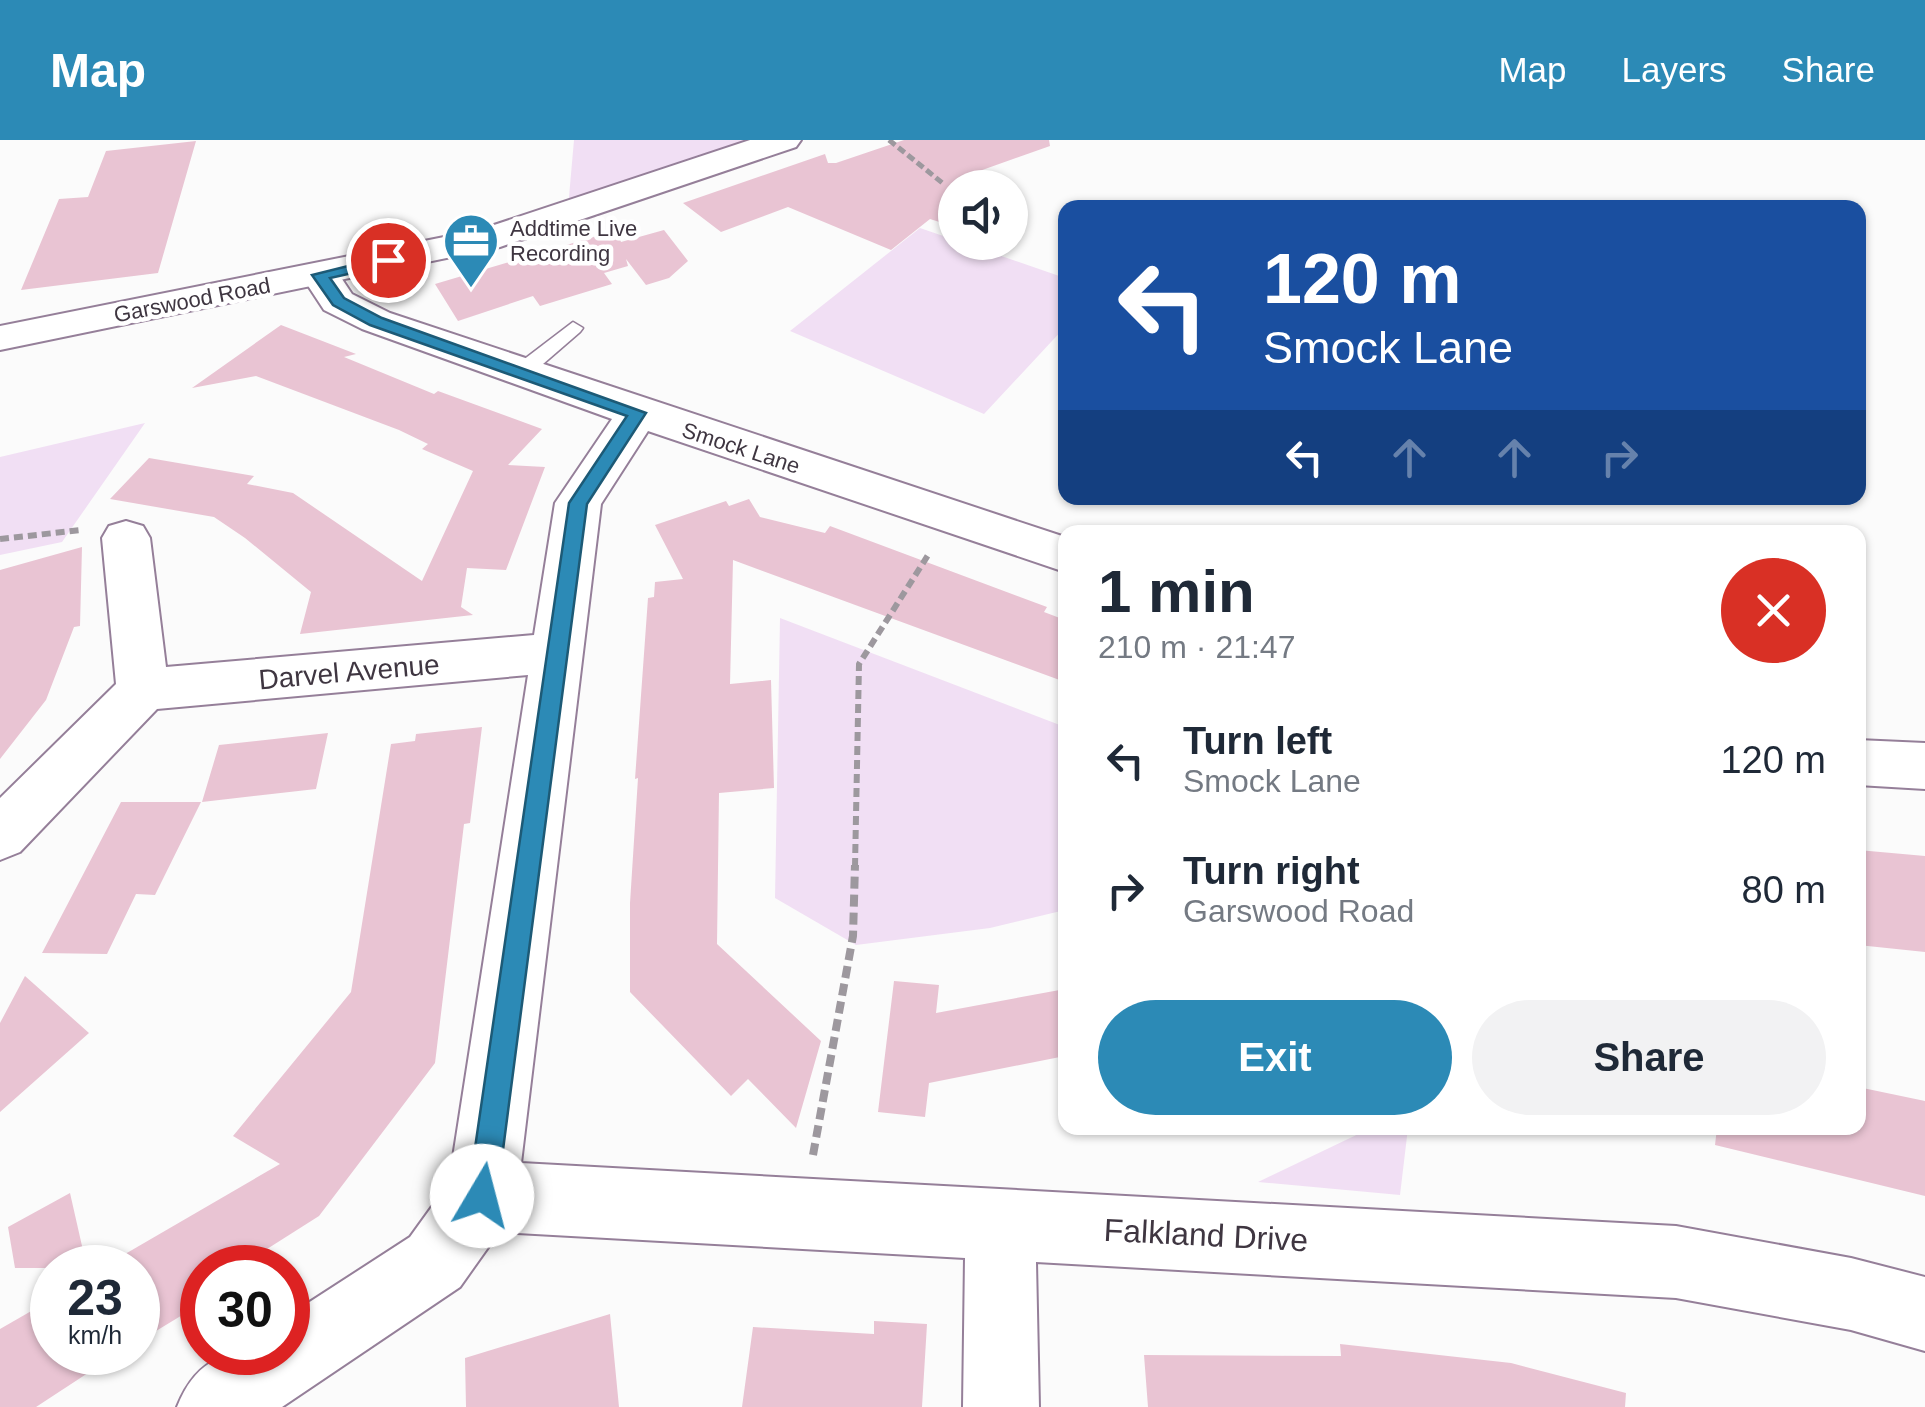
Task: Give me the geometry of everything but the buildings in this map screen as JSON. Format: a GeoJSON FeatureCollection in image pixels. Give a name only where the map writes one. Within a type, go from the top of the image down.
{"type":"FeatureCollection","features":[{"type":"Feature","properties":{"kind":"street","name":"Garswood Road"},"geometry":{"type":"LineString","coordinates":[[0,338],[487,240],[784,140]]}},
{"type":"Feature","properties":{"kind":"street","name":"Smock Lane"},"geometry":{"type":"LineString","coordinates":[[320,275],[338,302],[376,322],[1058,553]]}},
{"type":"Feature","properties":{"kind":"street"},"geometry":{"type":"LineString","coordinates":[[215,1407],[435,1262],[482,1196],[578,503],[638,413]]}},
{"type":"Feature","properties":{"kind":"street"},"geometry":{"type":"LineString","coordinates":[[0,834],[142,690],[131,539]]}},
{"type":"Feature","properties":{"kind":"street","name":"Darvel Avenue"},"geometry":{"type":"LineString","coordinates":[[142,690],[556,654]]}},
{"type":"Feature","properties":{"kind":"street"},"geometry":{"type":"LineString","coordinates":[[1866,763],[1925,766]]}},
{"type":"Feature","properties":{"kind":"street","name":"Falkland Drive"},"geometry":{"type":"LineString","coordinates":[[482,1196],[1676,1262],[1851,1294],[1925,1314]]}},
{"type":"Feature","properties":{"kind":"street"},"geometry":{"type":"LineString","coordinates":[[1000,1224],[1001,1407]]}},
{"type":"Feature","properties":{"kind":"lane"},"geometry":{"type":"LineString","coordinates":[[521,372],[573,328]]}},
{"type":"Feature","properties":{"kind":"path"},"geometry":{"type":"LineString","coordinates":[[889,140],[938,178]]}},
{"type":"Feature","properties":{"kind":"path"},"geometry":{"type":"LineString","coordinates":[[802,1212],[854,936],[859,664],[952,518]]}},
{"type":"Feature","properties":{"kind":"path"},"geometry":{"type":"LineString","coordinates":[[0,539],[78,530],[131,539]]}},
{"type":"Feature","properties":{"kind":"shaded area"},"geometry":{"type":"Polygon","coordinates":[[[574,140],[752,140],[568,208],[574,140]]]}},
{"type":"Feature","properties":{"kind":"shaded area"},"geometry":{"type":"Polygon","coordinates":[[[920,228],[938,234],[938,260],[1013,260],[1058,276],[1058,335],[984,414],[790,331],[920,228]]]}},
{"type":"Feature","properties":{"kind":"shaded area"},"geometry":{"type":"Polygon","coordinates":[[[145,423],[62,542],[0,555],[0,457],[145,423]]]}},
{"type":"Feature","properties":{"kind":"shaded area"},"geometry":{"type":"Polygon","coordinates":[[[780,618],[1058,724],[1058,912],[990,928],[856,945],[775,898],[780,618]]]}},
{"type":"Feature","properties":{"kind":"shaded area"},"geometry":{"type":"Polygon","coordinates":[[[1356,1135],[1407,1135],[1400,1195],[1258,1182],[1356,1135]]]}},
{"type":"Feature","properties":{"kind":"place","name":"Addtime Live Recording"},"geometry":{"type":"Point","coordinates":[471,290]}},
{"type":"Feature","properties":{"kind":"route"},"geometry":{"type":"LineString","coordinates":[[388,260],[320,275],[338,302],[376,322],[638,413],[578,503],[482,1196]]}}]}
